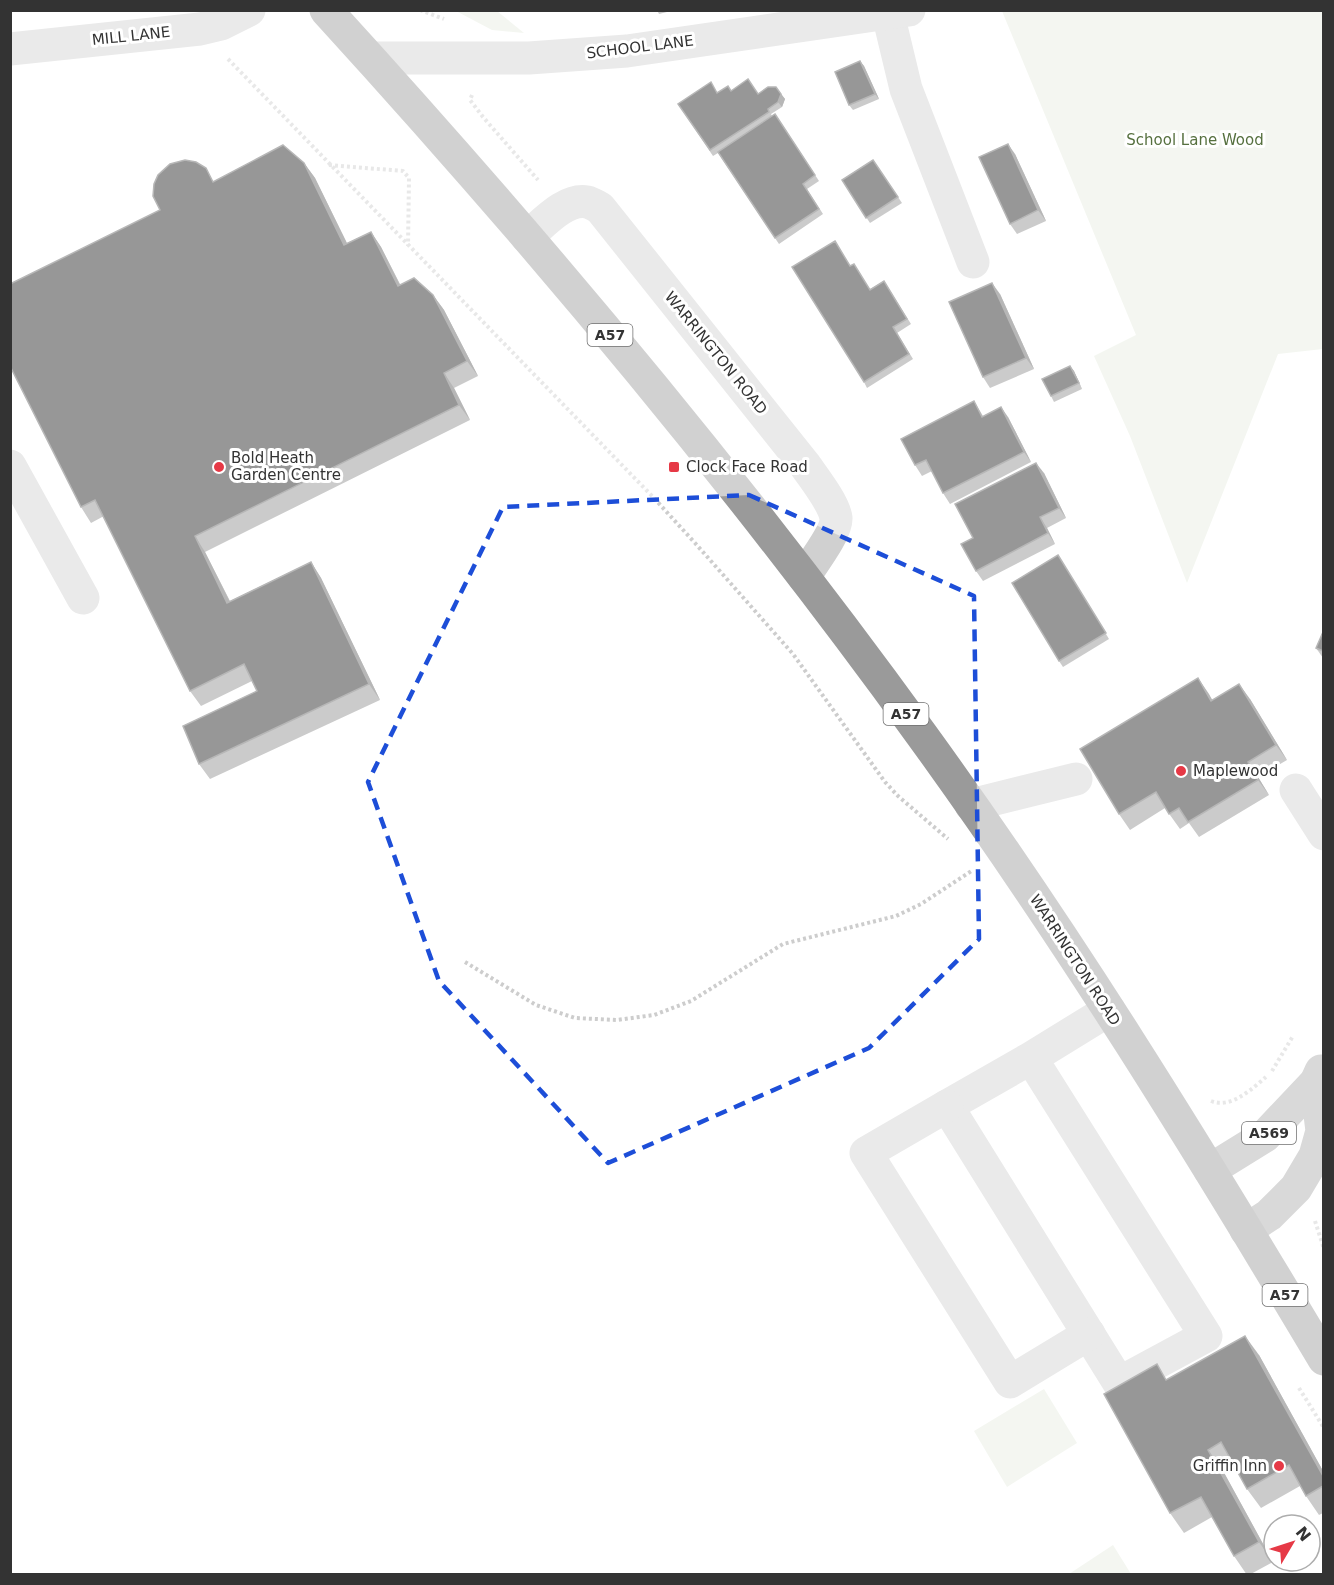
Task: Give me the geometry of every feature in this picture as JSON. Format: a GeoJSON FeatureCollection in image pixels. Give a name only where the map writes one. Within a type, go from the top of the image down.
{"type":"FeatureCollection","features":[{"type":"Feature","properties":{"kind":"highway","name":"WARRINGTON ROAD"},"geometry":{"type":"LineString","coordinates":[[326,10],[527,237],[622,349],[804,577],[922,735],[1109,1010],[1210,1170],[1323,1359]]}},
{"type":"Feature","properties":{"kind":"main road","name":"A569"},"geometry":{"type":"LineString","coordinates":[[1210,1170],[1265,1136],[1320,1074]]}},
{"type":"Feature","properties":{"kind":"main road","name":"A569"},"geometry":{"type":"LineString","coordinates":[[1246,1230],[1269,1215],[1296,1188],[1315,1156],[1322,1131],[1320,1074]]}},
{"type":"Feature","properties":{"kind":"street","name":"MILL LANE"},"geometry":{"type":"LineString","coordinates":[[10,49],[200,29],[221,24],[249,10]]}},
{"type":"Feature","properties":{"kind":"street","name":"SCHOOL LANE"},"geometry":{"type":"LineString","coordinates":[[370,58],[529,58],[627,51],[898,12]]}},
{"type":"Feature","properties":{"kind":"street"},"geometry":{"type":"LineString","coordinates":[[898,12],[906,89],[973,262]]}},
{"type":"Feature","properties":{"kind":"street","name":"WARRINGTON ROAD"},"geometry":{"type":"LineString","coordinates":[[527,237],[560,210],[576,202],[589,202],[600,208],[805,465],[826,495],[836,519],[832,532],[804,577]]}},
{"type":"Feature","properties":{"kind":"street"},"geometry":{"type":"LineString","coordinates":[[10,466],[83,598]]}},
{"type":"Feature","properties":{"kind":"street"},"geometry":{"type":"LineString","coordinates":[[971,805],[1076,779]]}},
{"type":"Feature","properties":{"kind":"street"},"geometry":{"type":"LineString","coordinates":[[1296,790],[1323,834]]}},
{"type":"Feature","properties":{"kind":"street"},"geometry":{"type":"LineString","coordinates":[[1089,1334],[1010,1382],[866,1153],[1031,1058],[1109,1010]]}},
{"type":"Feature","properties":{"kind":"street"},"geometry":{"type":"LineString","coordinates":[[947,1106],[1119,1383],[1206,1336],[1031,1058]]}},
{"type":"Feature","properties":{"kind":"path"},"geometry":{"type":"LineString","coordinates":[[226,57],[695,543],[794,654],[885,782],[956,846]]}},
{"type":"Feature","properties":{"kind":"path"},"geometry":{"type":"LineString","coordinates":[[474,89],[470,100],[534,175]]}},
{"type":"Feature","properties":{"kind":"path"},"geometry":{"type":"LineString","coordinates":[[329,165],[403,171],[409,178],[408,247]]}},
{"type":"Feature","properties":{"kind":"path"},"geometry":{"type":"LineString","coordinates":[[969,861],[981,879]]}},
{"type":"Feature","properties":{"kind":"path"},"geometry":{"type":"LineString","coordinates":[[465,962],[536,1005],[575,1018],[617,1020],[654,1015],[691,1000],[783,944],[896,916],[921,904],[974,869]]}},
{"type":"Feature","properties":{"kind":"path"},"geometry":{"type":"LineString","coordinates":[[1206,1097],[1218,1104],[1242,1096],[1255,1087],[1273,1070],[1293,1036]]}},
{"type":"Feature","properties":{"kind":"path"},"geometry":{"type":"LineString","coordinates":[[1317,1224],[1323,1249]]}},
{"type":"Feature","properties":{"kind":"highlighted area"},"geometry":{"type":"Polygon","coordinates":[[[749,495],[974,596],[979,939],[869,1048],[608,1163],[439,981],[368,782],[503,507],[749,495]]]}},
{"type":"Feature","properties":{"kind":"green space"},"geometry":{"type":"Polygon","coordinates":[[[456,11],[497,11],[524,33],[492,30],[456,11]]]}},
{"type":"Feature","properties":{"kind":"green space","name":"School Lane Wood"},"geometry":{"type":"Polygon","coordinates":[[[1002,11],[1323,11],[1323,349],[1278,354],[1187,583],[1130,436],[1094,356],[1136,335],[1002,11]]]}},
{"type":"Feature","properties":{"kind":"green space"},"geometry":{"type":"Polygon","coordinates":[[[1044,1389],[1077,1443],[1007,1487],[974,1431],[1044,1389]]]}},
{"type":"Feature","properties":{"kind":"green space"},"geometry":{"type":"Polygon","coordinates":[[[1113,1545],[1131,1574],[1069,1574],[1113,1545]]]}},
{"type":"Feature","properties":{"kind":"building"},"geometry":{"type":"Polygon","coordinates":[[[860,61],[875,94],[849,105],[835,72],[860,61]]]}},
{"type":"Feature","properties":{"kind":"building"},"geometry":{"type":"Polygon","coordinates":[[[748,79],[758,94],[768,87],[776,87],[781,94],[778,102],[768,109],[769,112],[710,150],[678,104],[711,82],[717,93],[728,86],[731,91],[748,79]]]}},
{"type":"Feature","properties":{"kind":"building"},"geometry":{"type":"Polygon","coordinates":[[[775,114],[815,175],[803,184],[819,209],[775,238],[718,152],[775,114]]]}},
{"type":"Feature","properties":{"kind":"building"},"geometry":{"type":"Polygon","coordinates":[[[1008,144],[1038,210],[1010,224],[979,157],[1008,144]]]}},
{"type":"Feature","properties":{"kind":"building","name":"Bold Heath Garden Centre"},"geometry":{"type":"Polygon","coordinates":[[[283,145],[304,163],[344,245],[371,232],[398,286],[414,278],[433,295],[467,361],[444,373],[459,405],[195,536],[227,603],[311,562],[369,684],[199,764],[183,726],[257,691],[244,664],[190,691],[95,500],[81,507],[10,366],[10,284],[160,210],[153,196],[154,184],[158,175],[170,164],[185,160],[196,162],[206,168],[213,182],[283,145]]]}},
{"type":"Feature","properties":{"kind":"building"},"geometry":{"type":"Polygon","coordinates":[[[873,160],[898,197],[866,218],[842,180],[873,160]]]}},
{"type":"Feature","properties":{"kind":"building"},"geometry":{"type":"Polygon","coordinates":[[[835,241],[850,266],[854,264],[870,290],[884,281],[907,319],[893,327],[909,354],[864,382],[792,267],[835,241]]]}},
{"type":"Feature","properties":{"kind":"building"},"geometry":{"type":"Polygon","coordinates":[[[992,283],[1026,358],[983,377],[949,302],[992,283]]]}},
{"type":"Feature","properties":{"kind":"building"},"geometry":{"type":"Polygon","coordinates":[[[1070,366],[1079,383],[1051,396],[1042,379],[1070,366]]]}},
{"type":"Feature","properties":{"kind":"building"},"geometry":{"type":"Polygon","coordinates":[[[974,401],[982,417],[1001,407],[1024,452],[943,493],[926,460],[915,465],[901,439],[974,401]]]}},
{"type":"Feature","properties":{"kind":"building"},"geometry":{"type":"Polygon","coordinates":[[[1036,463],[1059,508],[1040,517],[1048,533],[976,571],[961,544],[973,538],[955,504],[1036,463]]]}},
{"type":"Feature","properties":{"kind":"building"},"geometry":{"type":"Polygon","coordinates":[[[1058,555],[1106,633],[1059,661],[1012,583],[1058,555]]]}},
{"type":"Feature","properties":{"kind":"building"},"geometry":{"type":"Polygon","coordinates":[[[1323,632],[1323,651],[1316,648],[1323,632]]]}},
{"type":"Feature","properties":{"kind":"building","name":"Maplewood"},"geometry":{"type":"Polygon","coordinates":[[[1198,678],[1211,701],[1239,684],[1276,745],[1248,762],[1258,780],[1188,822],[1179,808],[1169,814],[1156,792],[1119,814],[1080,749],[1198,678]]]}},
{"type":"Feature","properties":{"kind":"building","name":"Griffin Inn"},"geometry":{"type":"Polygon","coordinates":[[[1245,1336],[1323,1476],[1323,1486],[1306,1496],[1289,1465],[1247,1489],[1221,1442],[1208,1450],[1259,1542],[1234,1556],[1201,1497],[1170,1513],[1104,1394],[1157,1364],[1166,1380],[1245,1336]]]}},
{"type":"Feature","properties":{"kind":"place","name":"Bold Heath Garden Centre"},"geometry":{"type":"Point","coordinates":[219,467]}},
{"type":"Feature","properties":{"kind":"place","name":"Clock Face Road"},"geometry":{"type":"Point","coordinates":[674,467]}},
{"type":"Feature","properties":{"kind":"place","name":"Maplewood"},"geometry":{"type":"Point","coordinates":[1181,771]}},
{"type":"Feature","properties":{"kind":"place","name":"Griffin Inn"},"geometry":{"type":"Point","coordinates":[1279,1466]}}]}
